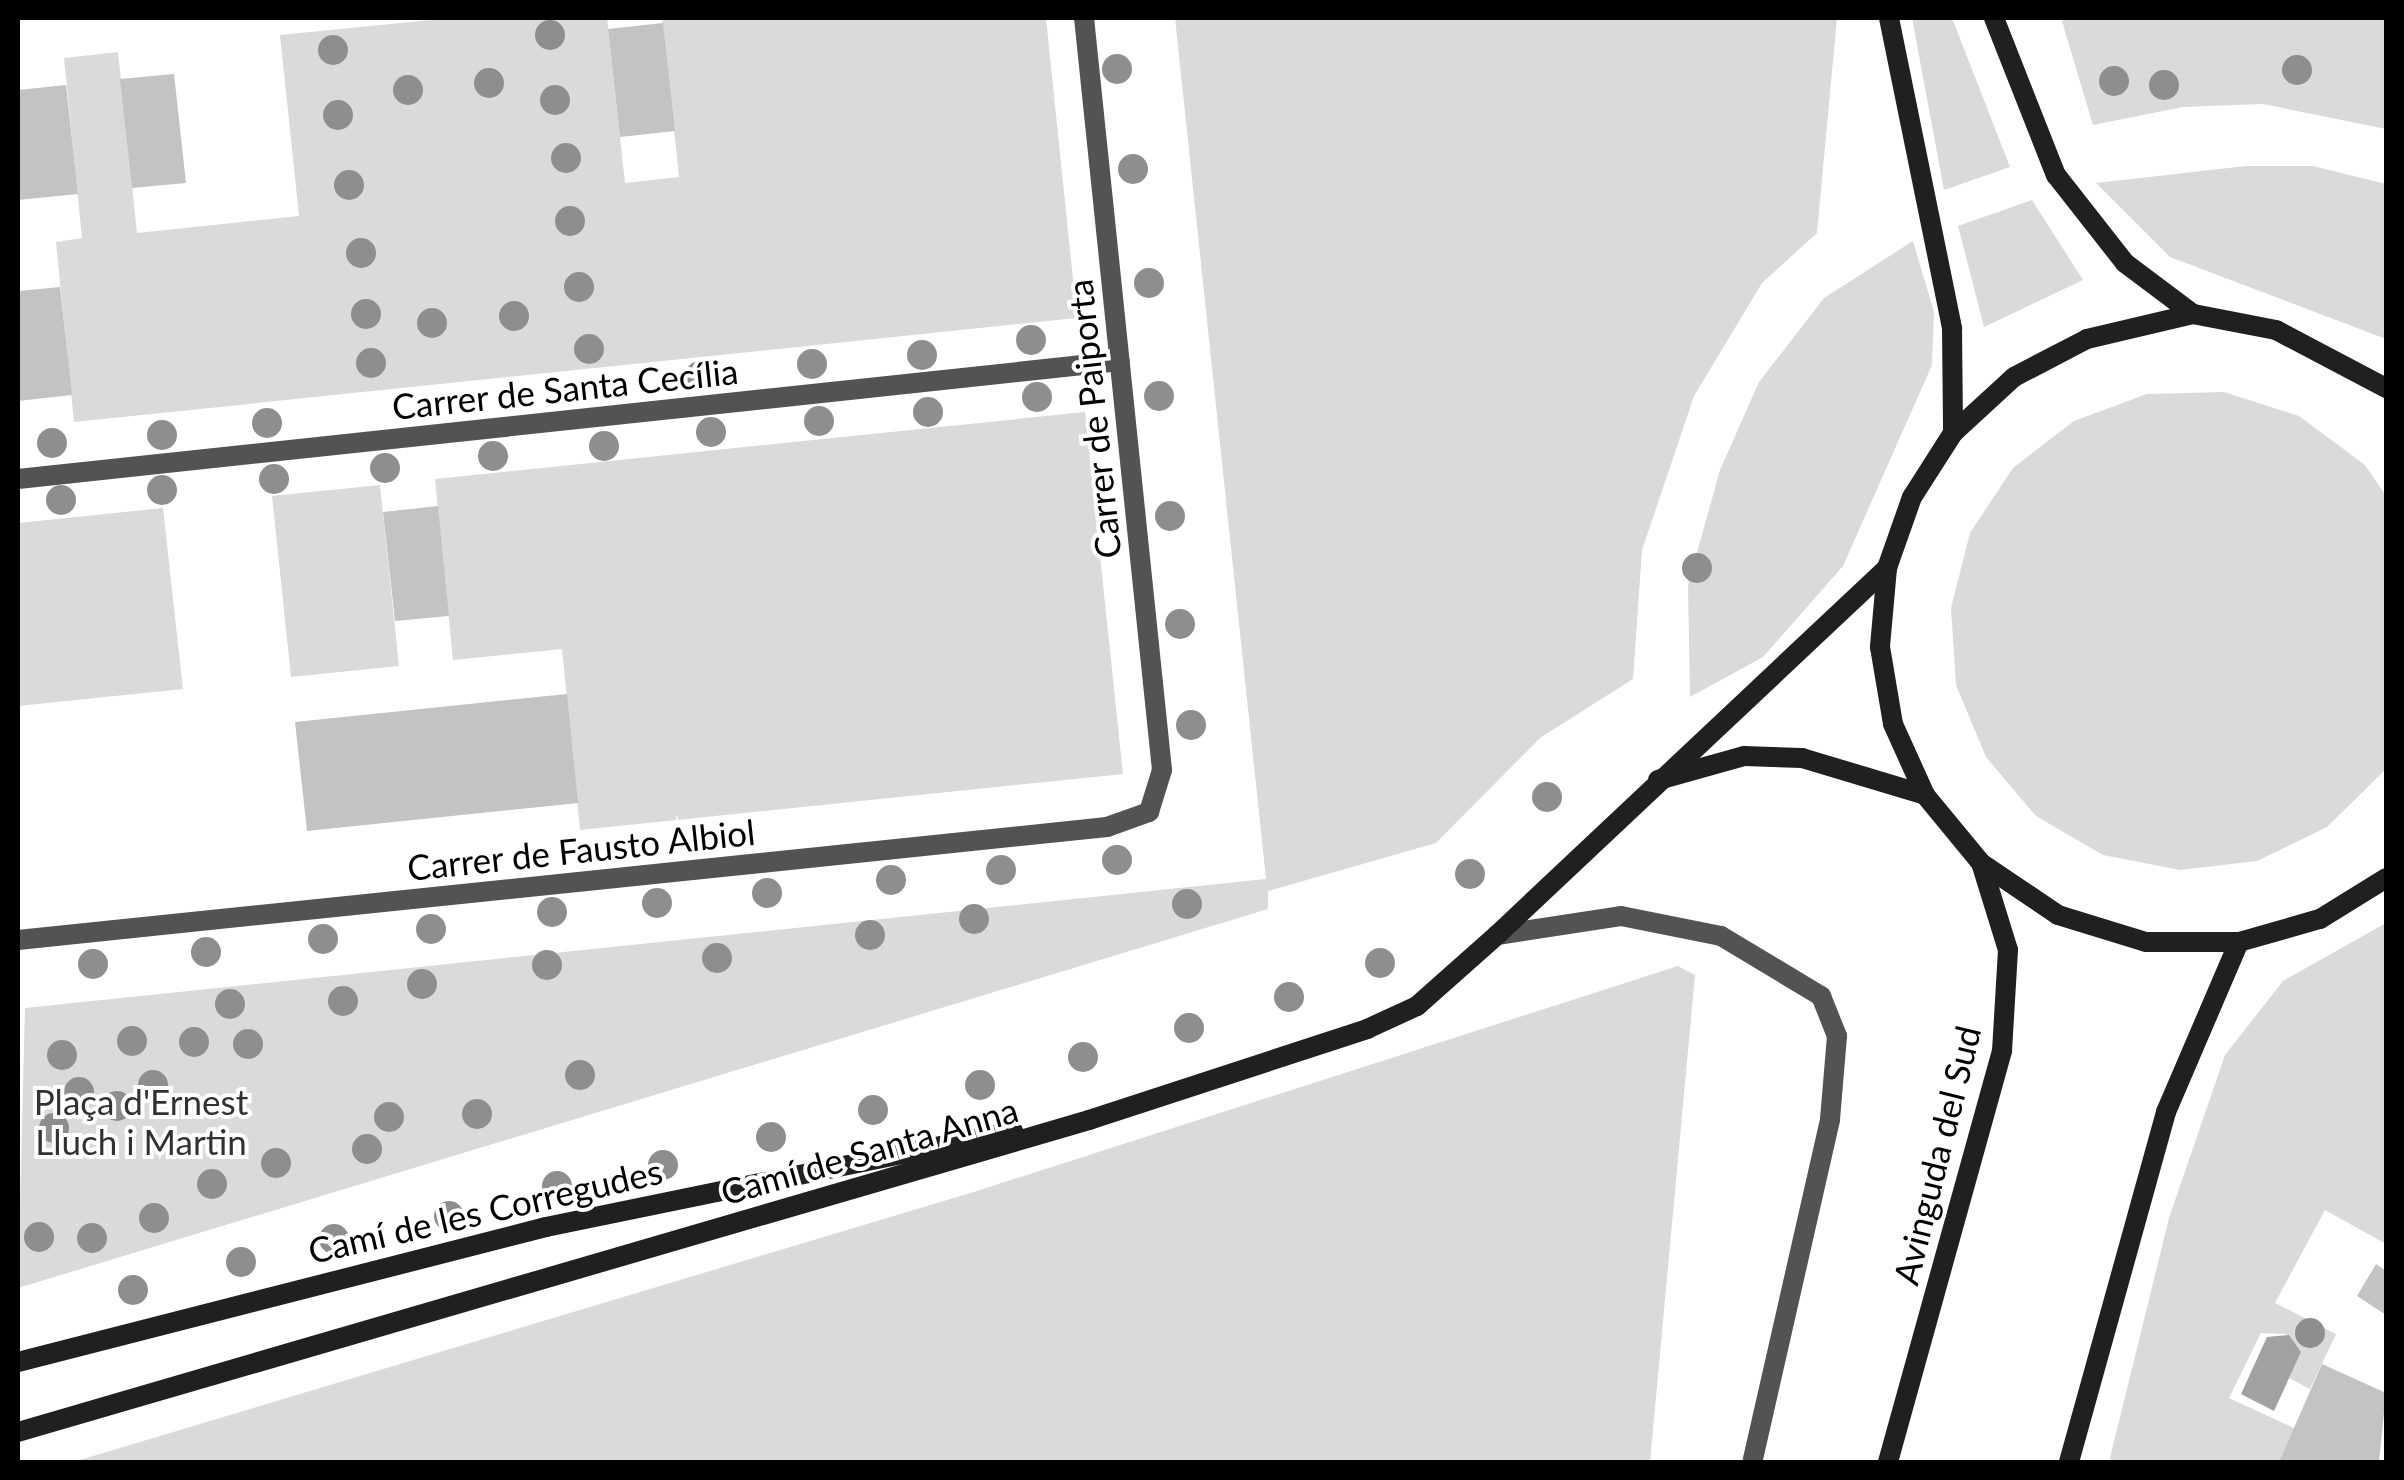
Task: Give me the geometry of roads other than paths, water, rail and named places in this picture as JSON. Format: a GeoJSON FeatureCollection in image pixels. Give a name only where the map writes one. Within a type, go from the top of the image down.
{"type":"FeatureCollection","features":[{"type":"Feature","properties":{"kind":"street","name":"Carrer de Paiporta"},"geometry":{"type":"LineString","coordinates":[[1084,18],[1162,770],[1149,812]]}},
{"type":"Feature","properties":{"kind":"street"},"geometry":{"type":"LineString","coordinates":[[1889,18],[1896,90],[1952,329],[1953,432]]}},
{"type":"Feature","properties":{"kind":"street"},"geometry":{"type":"LineString","coordinates":[[1994,18],[2056,175],[2125,263],[2192,314]]}},
{"type":"Feature","properties":{"kind":"street"},"geometry":{"type":"LineString","coordinates":[[2382,380],[2276,330],[2192,314],[2088,339],[2014,377],[1953,432],[1912,497],[1887,568],[1880,646],[1893,724],[1925,794],[1981,863],[2058,916],[2146,942],[2238,942],[2320,919],[2386,878]]}},
{"type":"Feature","properties":{"kind":"street","name":"Carrer de Santa Cecília"},"geometry":{"type":"LineString","coordinates":[[18,479],[1120,361]]}},
{"type":"Feature","properties":{"kind":"street","name":"Camí de Santa Anna"},"geometry":{"type":"LineString","coordinates":[[18,1432],[1089,1120],[1367,1029],[1417,1006],[1887,568]]}},
{"type":"Feature","properties":{"kind":"street","name":"Camí de Santa Anna"},"geometry":{"type":"LineString","coordinates":[[1656,780],[1744,756],[1802,758],[1925,794]]}},
{"type":"Feature","properties":{"kind":"street","name":"Carrer de Fausto Albiol"},"geometry":{"type":"LineString","coordinates":[[18,940],[1107,827],[1149,812]]}},
{"type":"Feature","properties":{"kind":"street","name":"Avinguda del Sud"},"geometry":{"type":"LineString","coordinates":[[1888,1462],[2002,1050],[2008,950],[1981,863]]}},
{"type":"Feature","properties":{"kind":"street"},"geometry":{"type":"LineString","coordinates":[[1497,935],[1621,916],[1721,936],[1821,996],[1837,1036],[1830,1120],[1752,1462]]}},
{"type":"Feature","properties":{"kind":"street"},"geometry":{"type":"LineString","coordinates":[[2069,1462],[2166,1112],[2238,942]]}},
{"type":"Feature","properties":{"kind":"street","name":"Camí de les Corregudes"},"geometry":{"type":"LineString","coordinates":[[18,1362],[731,1185],[1089,1120]]}},
{"type":"Feature","properties":{"kind":"park label","name":"Plaça d'Ernest Lluch i Martin"},"geometry":{"type":"Point","coordinates":[141,1121]}}]}
